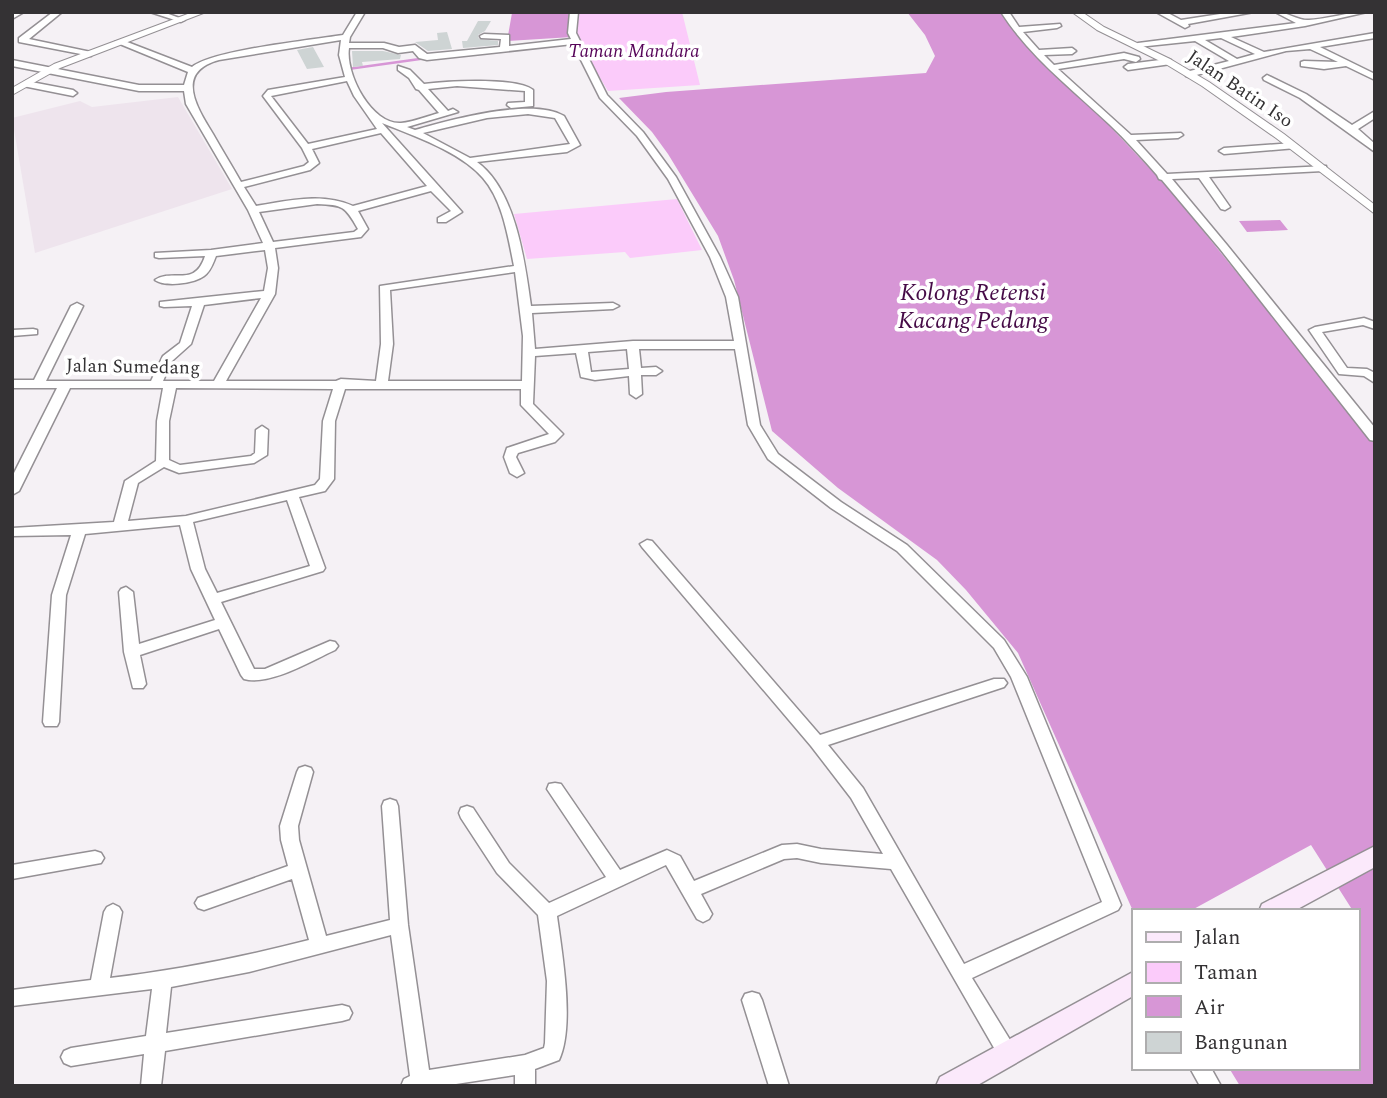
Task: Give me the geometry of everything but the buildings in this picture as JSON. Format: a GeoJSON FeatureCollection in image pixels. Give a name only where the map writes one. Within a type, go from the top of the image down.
{"type":"FeatureCollection","features":[{"type":"Feature","properties":{"kind":"main road"},"geometry":{"type":"LineString","coordinates":[[1275,909],[1375,856]]}},
{"type":"Feature","properties":{"kind":"main road"},"geometry":{"type":"LineString","coordinates":[[950,1086],[1132,984]]}},
{"type":"Feature","properties":{"kind":"street"},"geometry":{"type":"LineString","coordinates":[[12,17],[20,12]]}},
{"type":"Feature","properties":{"kind":"street"},"geometry":{"type":"LineString","coordinates":[[58,12],[22,40],[88,54]]}},
{"type":"Feature","properties":{"kind":"street"},"geometry":{"type":"LineString","coordinates":[[154,12],[181,20]]}},
{"type":"Feature","properties":{"kind":"street"},"geometry":{"type":"LineString","coordinates":[[12,92],[49,70],[202,12]]}},
{"type":"Feature","properties":{"kind":"street"},"geometry":{"type":"LineString","coordinates":[[361,12],[345,41],[343,62],[372,116],[457,212],[442,220]]}},
{"type":"Feature","properties":{"kind":"street"},"geometry":{"type":"LineString","coordinates":[[574,12],[572,25],[575,41],[603,96],[640,134],[673,179],[694,215],[732,296],[754,425],[774,456],[836,505],[902,548],[999,645],[1019,677],[1112,905],[960,975]]}},
{"type":"Feature","properties":{"kind":"street"},"geometry":{"type":"LineString","coordinates":[[1006,12],[1039,53],[1129,138],[1232,258],[1375,437]]}},
{"type":"Feature","properties":{"kind":"street","name":"Jalan Batin Iso"},"geometry":{"type":"LineString","coordinates":[[1076,12],[1103,30],[1138,45],[1189,74],[1323,168],[1375,211]]}},
{"type":"Feature","properties":{"kind":"street"},"geometry":{"type":"LineString","coordinates":[[1160,12],[1236,62]]}},
{"type":"Feature","properties":{"kind":"street"},"geometry":{"type":"LineString","coordinates":[[1179,23],[1250,12]]}},
{"type":"Feature","properties":{"kind":"street"},"geometry":{"type":"LineString","coordinates":[[1279,12],[1305,24]]}},
{"type":"Feature","properties":{"kind":"street"},"geometry":{"type":"LineString","coordinates":[[1329,12],[1338,17]]}},
{"type":"Feature","properties":{"kind":"street"},"geometry":{"type":"LineString","coordinates":[[1138,45],[1203,39],[1305,24],[1363,12]]}},
{"type":"Feature","properties":{"kind":"street"},"geometry":{"type":"LineString","coordinates":[[1018,30],[1057,26]]}},
{"type":"Feature","properties":{"kind":"street"},"geometry":{"type":"LineString","coordinates":[[1189,74],[1263,55],[1375,35]]}},
{"type":"Feature","properties":{"kind":"street"},"geometry":{"type":"LineString","coordinates":[[484,36],[506,37],[504,48]]}},
{"type":"Feature","properties":{"kind":"street"},"geometry":{"type":"LineString","coordinates":[[1223,36],[1263,55]]}},
{"type":"Feature","properties":{"kind":"street"},"geometry":{"type":"LineString","coordinates":[[119,42],[192,70],[209,60],[255,58],[345,41],[379,44],[393,49],[415,48],[422,56],[427,57],[575,41]]}},
{"type":"Feature","properties":{"kind":"street"},"geometry":{"type":"LineString","coordinates":[[1311,46],[1375,77]]}},
{"type":"Feature","properties":{"kind":"street"},"geometry":{"type":"LineString","coordinates":[[1039,53],[1072,51]]}},
{"type":"Feature","properties":{"kind":"street"},"geometry":{"type":"LineString","coordinates":[[142,63],[160,56]]}},
{"type":"Feature","properties":{"kind":"street"},"geometry":{"type":"LineString","coordinates":[[1055,67],[1124,56],[1136,59]]}},
{"type":"Feature","properties":{"kind":"street"},"geometry":{"type":"LineString","coordinates":[[1128,67],[1168,62]]}},
{"type":"Feature","properties":{"kind":"street"},"geometry":{"type":"LineString","coordinates":[[12,63],[139,88],[189,88]]}},
{"type":"Feature","properties":{"kind":"street"},"geometry":{"type":"LineString","coordinates":[[1304,64],[1348,64]]}},
{"type":"Feature","properties":{"kind":"street"},"geometry":{"type":"LineString","coordinates":[[401,68],[412,74],[432,103],[446,114]]}},
{"type":"Feature","properties":{"kind":"street","name":"Jalan Sumedang"},"geometry":{"type":"LineString","coordinates":[[12,384],[218,385],[269,295],[272,268],[270,247],[253,210],[190,104],[192,70]]}},
{"type":"Feature","properties":{"kind":"street"},"geometry":{"type":"LineString","coordinates":[[240,185],[312,166],[314,163],[306,147],[267,94],[351,78]]}},
{"type":"Feature","properties":{"kind":"street"},"geometry":{"type":"LineString","coordinates":[[1267,78],[1303,96],[1352,129],[1375,149]]}},
{"type":"Feature","properties":{"kind":"street"},"geometry":{"type":"LineString","coordinates":[[419,87],[457,83],[523,87],[529,90],[531,102],[528,109]]}},
{"type":"Feature","properties":{"kind":"street"},"geometry":{"type":"LineString","coordinates":[[26,84],[73,93]]}},
{"type":"Feature","properties":{"kind":"street"},"geometry":{"type":"LineString","coordinates":[[414,133],[483,116],[528,109]]}},
{"type":"Feature","properties":{"kind":"street"},"geometry":{"type":"LineString","coordinates":[[400,125],[446,114],[528,109],[559,116],[575,145],[567,149],[516,153],[468,161]]}},
{"type":"Feature","properties":{"kind":"street"},"geometry":{"type":"LineString","coordinates":[[1352,129],[1375,114]]}},
{"type":"Feature","properties":{"kind":"street"},"geometry":{"type":"LineString","coordinates":[[372,116],[400,125],[468,161],[485,173],[500,197],[521,268],[527,310],[528,407],[557,434],[550,439],[512,451],[510,457],[517,473]]}},
{"type":"Feature","properties":{"kind":"street"},"geometry":{"type":"LineString","coordinates":[[306,147],[383,130]]}},
{"type":"Feature","properties":{"kind":"street"},"geometry":{"type":"LineString","coordinates":[[1129,138],[1178,135]]}},
{"type":"Feature","properties":{"kind":"street"},"geometry":{"type":"LineString","coordinates":[[1224,151],[1293,146]]}},
{"type":"Feature","properties":{"kind":"street"},"geometry":{"type":"LineString","coordinates":[[1162,177],[1323,168]]}},
{"type":"Feature","properties":{"kind":"street"},"geometry":{"type":"LineString","coordinates":[[1203,176],[1225,207]]}},
{"type":"Feature","properties":{"kind":"street"},"geometry":{"type":"LineString","coordinates":[[352,209],[433,187]]}},
{"type":"Feature","properties":{"kind":"street"},"geometry":{"type":"LineString","coordinates":[[159,255],[270,247],[357,235],[363,229],[352,209],[346,205],[321,202],[253,210]]}},
{"type":"Feature","properties":{"kind":"street"},"geometry":{"type":"LineString","coordinates":[[160,280],[200,275],[208,266],[211,253]]}},
{"type":"Feature","properties":{"kind":"street"},"geometry":{"type":"LineString","coordinates":[[382,384],[387,344],[384,288],[521,268]]}},
{"type":"Feature","properties":{"kind":"street"},"geometry":{"type":"LineString","coordinates":[[164,304],[269,295]]}},
{"type":"Feature","properties":{"kind":"street"},"geometry":{"type":"LineString","coordinates":[[120,526],[132,481],[157,467],[162,461],[163,385],[167,359],[185,344],[199,302]]}},
{"type":"Feature","properties":{"kind":"street"},"geometry":{"type":"LineString","coordinates":[[39,383],[78,306]]}},
{"type":"Feature","properties":{"kind":"street"},"geometry":{"type":"LineString","coordinates":[[527,310],[613,306]]}},
{"type":"Feature","properties":{"kind":"street"},"geometry":{"type":"LineString","coordinates":[[1375,326],[1364,321],[1315,330],[1343,371],[1367,373],[1375,379]]}},
{"type":"Feature","properties":{"kind":"street"},"geometry":{"type":"LineString","coordinates":[[12,333],[33,332]]}},
{"type":"Feature","properties":{"kind":"street"},"geometry":{"type":"LineString","coordinates":[[529,353],[633,345],[740,345]]}},
{"type":"Feature","properties":{"kind":"street"},"geometry":{"type":"LineString","coordinates":[[633,345],[636,394]]}},
{"type":"Feature","properties":{"kind":"street"},"geometry":{"type":"LineString","coordinates":[[581,348],[585,374],[589,376],[656,371]]}},
{"type":"Feature","properties":{"kind":"street"},"geometry":{"type":"LineString","coordinates":[[12,491],[66,383]]}},
{"type":"Feature","properties":{"kind":"street"},"geometry":{"type":"LineString","coordinates":[[12,532],[79,530],[186,520],[320,488],[326,482],[329,421],[341,383]]}},
{"type":"Feature","properties":{"kind":"street"},"geometry":{"type":"LineString","coordinates":[[218,385],[527,385]]}},
{"type":"Feature","properties":{"kind":"street"},"geometry":{"type":"LineString","coordinates":[[162,461],[179,469],[254,459],[261,455],[261,430]]}},
{"type":"Feature","properties":{"kind":"street"},"geometry":{"type":"LineString","coordinates":[[212,600],[318,568],[302,520],[290,495]]}},
{"type":"Feature","properties":{"kind":"street"},"geometry":{"type":"LineString","coordinates":[[186,520],[198,569],[249,675],[267,674],[330,646]]}},
{"type":"Feature","properties":{"kind":"street"},"geometry":{"type":"LineString","coordinates":[[51,722],[59,595],[79,530]]}},
{"type":"Feature","properties":{"kind":"street"},"geometry":{"type":"LineString","coordinates":[[647,544],[817,742],[857,793],[1008,1054]]}},
{"type":"Feature","properties":{"kind":"street"},"geometry":{"type":"LineString","coordinates":[[126,592],[138,684]]}},
{"type":"Feature","properties":{"kind":"street"},"geometry":{"type":"LineString","coordinates":[[132,652],[222,622]]}},
{"type":"Feature","properties":{"kind":"street"},"geometry":{"type":"LineString","coordinates":[[817,742],[999,683]]}},
{"type":"Feature","properties":{"kind":"street"},"geometry":{"type":"LineString","coordinates":[[305,772],[289,826],[320,946]]}},
{"type":"Feature","properties":{"kind":"street"},"geometry":{"type":"LineString","coordinates":[[555,789],[618,881]]}},
{"type":"Feature","properties":{"kind":"street"},"geometry":{"type":"LineString","coordinates":[[390,806],[399,925],[416,1083],[545,1059],[552,1054],[555,1042],[556,981],[547,912],[503,868],[467,813]]}},
{"type":"Feature","properties":{"kind":"street"},"geometry":{"type":"LineString","coordinates":[[690,891],[782,852],[797,850],[821,856],[896,862]]}},
{"type":"Feature","properties":{"kind":"street"},"geometry":{"type":"LineString","coordinates":[[12,872],[95,858]]}},
{"type":"Feature","properties":{"kind":"street"},"geometry":{"type":"LineString","coordinates":[[547,912],[667,858],[674,861],[703,914]]}},
{"type":"Feature","properties":{"kind":"street"},"geometry":{"type":"LineString","coordinates":[[204,903],[258,881],[299,869]]}},
{"type":"Feature","properties":{"kind":"street"},"geometry":{"type":"LineString","coordinates":[[99,987],[113,912]]}},
{"type":"Feature","properties":{"kind":"street"},"geometry":{"type":"LineString","coordinates":[[12,998],[162,981],[249,964],[399,925]]}},
{"type":"Feature","properties":{"kind":"street"},"geometry":{"type":"LineString","coordinates":[[151,1086],[162,981]]}},
{"type":"Feature","properties":{"kind":"street"},"geometry":{"type":"LineString","coordinates":[[752,1000],[779,1086]]}},
{"type":"Feature","properties":{"kind":"street"},"geometry":{"type":"LineString","coordinates":[[71,1057],[342,1013]]}},
{"type":"Feature","properties":{"kind":"street"},"geometry":{"type":"LineString","coordinates":[[525,1064],[525,1086]]}},
{"type":"Feature","properties":{"kind":"street"},"geometry":{"type":"LineString","coordinates":[[1201,1070],[1211,1086]]}},
{"type":"Feature","properties":{"kind":"shaded area"},"geometry":{"type":"Polygon","coordinates":[[[178,97],[232,189],[35,253],[12,118],[80,101],[92,107],[178,97]]]}},
{"type":"Feature","properties":{"kind":"green space","name":"Taman Mandara"},"geometry":{"type":"Polygon","coordinates":[[[576,12],[682,12],[700,85],[608,91],[579,43],[575,33],[576,12]]]}},
{"type":"Feature","properties":{"kind":"green space"},"geometry":{"type":"Polygon","coordinates":[[[677,199],[702,250],[630,258],[625,252],[527,259],[514,214],[677,199]]]}},
{"type":"Feature","properties":{"kind":"water","name":"Kolong Retensi Kacang Pedang"},"geometry":{"type":"Polygon","coordinates":[[[907,12],[1002,12],[1171,191],[1375,444],[1375,1086],[1240,1086],[1230,1070],[1359,1070],[1359,909],[1352,909],[1311,845],[1194,909],[1132,909],[1018,653],[966,590],[937,560],[838,488],[772,431],[734,280],[718,236],[668,154],[652,132],[619,98],[666,92],[926,73],[935,56],[925,35],[907,12]]]}},
{"type":"Feature","properties":{"kind":"water"},"geometry":{"type":"Polygon","coordinates":[[[512,13],[570,14],[572,37],[507,41],[512,13]]]}},
{"type":"Feature","properties":{"kind":"water"},"geometry":{"type":"Polygon","coordinates":[[[1280,220],[1288,230],[1247,232],[1239,221],[1280,220]]]}},
{"type":"Feature","properties":{"kind":"waterway"},"geometry":{"type":"LineString","coordinates":[[348,69],[427,58]]}}]}
